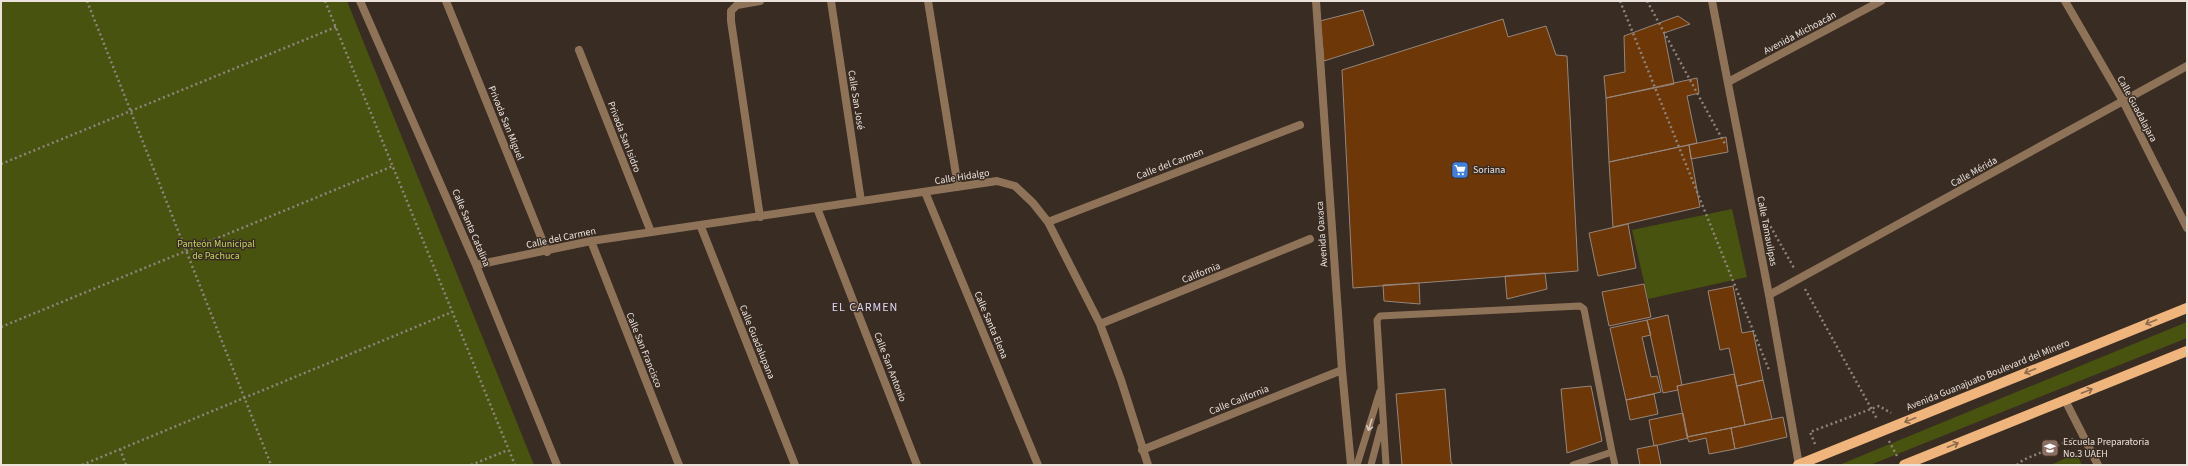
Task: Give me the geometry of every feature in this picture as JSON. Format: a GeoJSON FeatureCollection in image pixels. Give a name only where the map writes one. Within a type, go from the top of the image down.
{"type":"FeatureCollection","features":[{"type":"Feature","properties":{"kind":"main road","name":"Avenida Guanajuato Boulevard del Minero"},"geometry":{"type":"LineString","coordinates":[[1799,465],[2187,308]]}},
{"type":"Feature","properties":{"kind":"main road"},"geometry":{"type":"LineString","coordinates":[[1901,462],[2065,400],[2187,351]]}},
{"type":"Feature","properties":{"kind":"street","name":"Calle Santa Catalina"},"geometry":{"type":"LineString","coordinates":[[360,1],[476,265],[557,465]]}},
{"type":"Feature","properties":{"kind":"street","name":"Privada San Miguel"},"geometry":{"type":"LineString","coordinates":[[446,1],[547,252]]}},
{"type":"Feature","properties":{"kind":"street"},"geometry":{"type":"LineString","coordinates":[[760,1],[737,5],[731,11],[731,21],[760,217]]}},
{"type":"Feature","properties":{"kind":"street","name":"Calle San José"},"geometry":{"type":"LineString","coordinates":[[831,1],[861,201]]}},
{"type":"Feature","properties":{"kind":"street"},"geometry":{"type":"LineString","coordinates":[[928,1],[958,187]]}},
{"type":"Feature","properties":{"kind":"street","name":"Avenida Oaxaca"},"geometry":{"type":"LineString","coordinates":[[1316,1],[1342,370],[1351,465]]}},
{"type":"Feature","properties":{"kind":"street","name":"Calle Tamaulipas"},"geometry":{"type":"LineString","coordinates":[[1712,1],[1769,295],[1799,465]]}},
{"type":"Feature","properties":{"kind":"street","name":"Avenida Michoacán"},"geometry":{"type":"LineString","coordinates":[[1728,82],[1882,1]]}},
{"type":"Feature","properties":{"kind":"street","name":"Calle Guadalajara"},"geometry":{"type":"LineString","coordinates":[[2065,1],[2123,101],[2187,228]]}},
{"type":"Feature","properties":{"kind":"street","name":"Privada San Isidro"},"geometry":{"type":"LineString","coordinates":[[579,50],[650,232]]}},
{"type":"Feature","properties":{"kind":"street","name":"Calle Mérida"},"geometry":{"type":"LineString","coordinates":[[1769,295],[2187,66]]}},
{"type":"Feature","properties":{"kind":"street","name":"Calle del Carmen"},"geometry":{"type":"LineString","coordinates":[[1048,222],[1300,125]]}},
{"type":"Feature","properties":{"kind":"street","name":"Calle Hidalgo"},"geometry":{"type":"LineString","coordinates":[[650,232],[701,227],[997,181],[1015,186],[1033,203],[1048,222],[1100,324],[1122,380],[1142,450],[1148,465]]}},
{"type":"Feature","properties":{"kind":"street","name":"Calle Santa Elena"},"geometry":{"type":"LineString","coordinates":[[925,192],[1038,465]]}},
{"type":"Feature","properties":{"kind":"street","name":"Calle San Antonio"},"geometry":{"type":"LineString","coordinates":[[817,208],[917,465]]}},
{"type":"Feature","properties":{"kind":"street","name":"Calle Guadalupana"},"geometry":{"type":"LineString","coordinates":[[701,227],[795,465]]}},
{"type":"Feature","properties":{"kind":"street","name":"Calle del Carmen"},"geometry":{"type":"LineString","coordinates":[[476,265],[547,252],[591,241],[650,232]]}},
{"type":"Feature","properties":{"kind":"street","name":"California"},"geometry":{"type":"LineString","coordinates":[[1100,324],[1310,239]]}},
{"type":"Feature","properties":{"kind":"street","name":"Calle San Francisco"},"geometry":{"type":"LineString","coordinates":[[591,241],[679,465]]}},
{"type":"Feature","properties":{"kind":"street","name":"Calle California"},"geometry":{"type":"LineString","coordinates":[[1142,450],[1342,370]]}},
{"type":"Feature","properties":{"kind":"street"},"geometry":{"type":"LineString","coordinates":[[2065,400],[2098,465]]}},
{"type":"Feature","properties":{"kind":"lane"},"geometry":{"type":"LineString","coordinates":[[1386,465],[1377,320],[1380,316],[1580,306],[1584,309],[1615,465]]}},
{"type":"Feature","properties":{"kind":"lane"},"geometry":{"type":"LineString","coordinates":[[1357,465],[1381,387]]}},
{"type":"Feature","properties":{"kind":"lane"},"geometry":{"type":"LineString","coordinates":[[1371,465],[1383,420]]}},
{"type":"Feature","properties":{"kind":"lane"},"geometry":{"type":"LineString","coordinates":[[1573,465],[1612,452]]}},
{"type":"Feature","properties":{"kind":"path"},"geometry":{"type":"LineString","coordinates":[[87,1],[271,465]]}},
{"type":"Feature","properties":{"kind":"path"},"geometry":{"type":"LineString","coordinates":[[326,1],[515,465]]}},
{"type":"Feature","properties":{"kind":"path"},"geometry":{"type":"LineString","coordinates":[[1620,1],[1772,377]]}},
{"type":"Feature","properties":{"kind":"path"},"geometry":{"type":"LineString","coordinates":[[1647,1],[1727,146]]}},
{"type":"Feature","properties":{"kind":"path"},"geometry":{"type":"LineString","coordinates":[[1,164],[336,27]]}},
{"type":"Feature","properties":{"kind":"path"},"geometry":{"type":"LineString","coordinates":[[1,327],[393,166]]}},
{"type":"Feature","properties":{"kind":"path"},"geometry":{"type":"LineString","coordinates":[[1765,216],[1795,271]]}},
{"type":"Feature","properties":{"kind":"path"},"geometry":{"type":"LineString","coordinates":[[1803,285],[1879,423]]}},
{"type":"Feature","properties":{"kind":"path"},"geometry":{"type":"LineString","coordinates":[[82,465],[452,312]]}},
{"type":"Feature","properties":{"kind":"path"},"geometry":{"type":"LineString","coordinates":[[1810,432],[1879,406]]}},
{"type":"Feature","properties":{"kind":"path"},"geometry":{"type":"LineString","coordinates":[[2017,465],[2023,460],[2083,435]]}},
{"type":"Feature","properties":{"kind":"path"},"geometry":{"type":"LineString","coordinates":[[1887,437],[1901,462]]}},
{"type":"Feature","properties":{"kind":"path"},"geometry":{"type":"LineString","coordinates":[[120,449],[126,465]]}},
{"type":"Feature","properties":{"kind":"path"},"geometry":{"type":"LineString","coordinates":[[471,465],[508,450]]}},
{"type":"Feature","properties":{"kind":"green space","name":"Panteón Municipal de Pachuca"},"geometry":{"type":"Polygon","coordinates":[[[1,1],[347,1],[534,465],[1,465],[1,1]]]}},
{"type":"Feature","properties":{"kind":"green space"},"geometry":{"type":"Polygon","coordinates":[[[1732,209],[1747,277],[1648,299],[1632,230],[1732,209]]]}},
{"type":"Feature","properties":{"kind":"green space"},"geometry":{"type":"Polygon","coordinates":[[[2187,322],[2187,338],[1870,465],[1839,465],[2187,322]]]}},
{"type":"Feature","properties":{"kind":"green space"},"geometry":{"type":"Polygon","coordinates":[[[2076,453],[2082,465],[2051,465],[2076,453]]]}},
{"type":"Feature","properties":{"kind":"building"},"geometry":{"type":"Polygon","coordinates":[[[1363,10],[1374,45],[1324,61],[1320,21],[1363,10]]]}},
{"type":"Feature","properties":{"kind":"building"},"geometry":{"type":"Polygon","coordinates":[[[1678,16],[1690,24],[1664,33],[1674,84],[1606,98],[1604,76],[1625,72],[1624,36],[1678,16]]]}},
{"type":"Feature","properties":{"kind":"building","name":"Soriana"},"geometry":{"type":"Polygon","coordinates":[[[1503,19],[1508,37],[1546,26],[1556,55],[1567,56],[1578,271],[1353,288],[1342,70],[1503,19]]]}},
{"type":"Feature","properties":{"kind":"building"},"geometry":{"type":"Polygon","coordinates":[[[1697,78],[1699,93],[1687,96],[1697,143],[1609,162],[1606,98],[1697,78]]]}},
{"type":"Feature","properties":{"kind":"building"},"geometry":{"type":"Polygon","coordinates":[[[1726,137],[1728,152],[1691,159],[1689,145],[1726,137]]]}},
{"type":"Feature","properties":{"kind":"building"},"geometry":{"type":"Polygon","coordinates":[[[1689,145],[1700,207],[1613,227],[1609,162],[1689,145]]]}},
{"type":"Feature","properties":{"kind":"building"},"geometry":{"type":"Polygon","coordinates":[[[1628,224],[1636,268],[1598,276],[1589,233],[1628,224]]]}},
{"type":"Feature","properties":{"kind":"building"},"geometry":{"type":"Polygon","coordinates":[[[1545,273],[1547,289],[1507,299],[1505,276],[1545,273]]]}},
{"type":"Feature","properties":{"kind":"building"},"geometry":{"type":"Polygon","coordinates":[[[1419,283],[1420,304],[1384,301],[1383,285],[1419,283]]]}},
{"type":"Feature","properties":{"kind":"building"},"geometry":{"type":"Polygon","coordinates":[[[1644,284],[1651,317],[1609,326],[1602,292],[1644,284]]]}},
{"type":"Feature","properties":{"kind":"building"},"geometry":{"type":"Polygon","coordinates":[[[1733,286],[1742,333],[1753,331],[1763,380],[1737,386],[1729,348],[1720,350],[1708,291],[1733,286]]]}},
{"type":"Feature","properties":{"kind":"building"},"geometry":{"type":"Polygon","coordinates":[[[1668,315],[1682,385],[1677,386],[1678,390],[1663,393],[1647,320],[1668,315]]]}},
{"type":"Feature","properties":{"kind":"building"},"geometry":{"type":"Polygon","coordinates":[[[1647,320],[1651,335],[1642,337],[1651,377],[1657,376],[1661,392],[1626,400],[1610,328],[1647,320]]]}},
{"type":"Feature","properties":{"kind":"building"},"geometry":{"type":"Polygon","coordinates":[[[1734,374],[1745,425],[1687,437],[1677,386],[1734,374]]]}},
{"type":"Feature","properties":{"kind":"building"},"geometry":{"type":"Polygon","coordinates":[[[1763,380],[1772,419],[1745,425],[1737,386],[1763,380]]]}},
{"type":"Feature","properties":{"kind":"building"},"geometry":{"type":"Polygon","coordinates":[[[1591,386],[1602,441],[1567,453],[1561,389],[1591,386]]]}},
{"type":"Feature","properties":{"kind":"building"},"geometry":{"type":"Polygon","coordinates":[[[1445,389],[1451,462],[1453,465],[1402,465],[1396,394],[1445,389]]]}},
{"type":"Feature","properties":{"kind":"building"},"geometry":{"type":"Polygon","coordinates":[[[1654,394],[1658,414],[1630,420],[1626,400],[1654,394]]]}},
{"type":"Feature","properties":{"kind":"building"},"geometry":{"type":"Polygon","coordinates":[[[1683,413],[1688,438],[1654,446],[1649,420],[1683,413]]]}},
{"type":"Feature","properties":{"kind":"building"},"geometry":{"type":"Polygon","coordinates":[[[1783,417],[1787,437],[1735,449],[1731,428],[1783,417]]]}},
{"type":"Feature","properties":{"kind":"building"},"geometry":{"type":"Polygon","coordinates":[[[1731,428],[1735,449],[1709,454],[1706,438],[1689,442],[1687,437],[1731,428]]]}},
{"type":"Feature","properties":{"kind":"building"},"geometry":{"type":"Polygon","coordinates":[[[1657,445],[1661,465],[1640,465],[1637,449],[1657,445]]]}},
{"type":"Feature","properties":{"kind":"place","name":"Soriana"},"geometry":{"type":"Point","coordinates":[1460,170]}},
{"type":"Feature","properties":{"kind":"place","name":"Escuela Preparatoria No.3 UAEH"},"geometry":{"type":"Point","coordinates":[2050,448]}},
{"type":"Feature","properties":{"kind":"district","name":"EL CARMEN"},"geometry":{"type":"Point","coordinates":[865,307]}}]}
